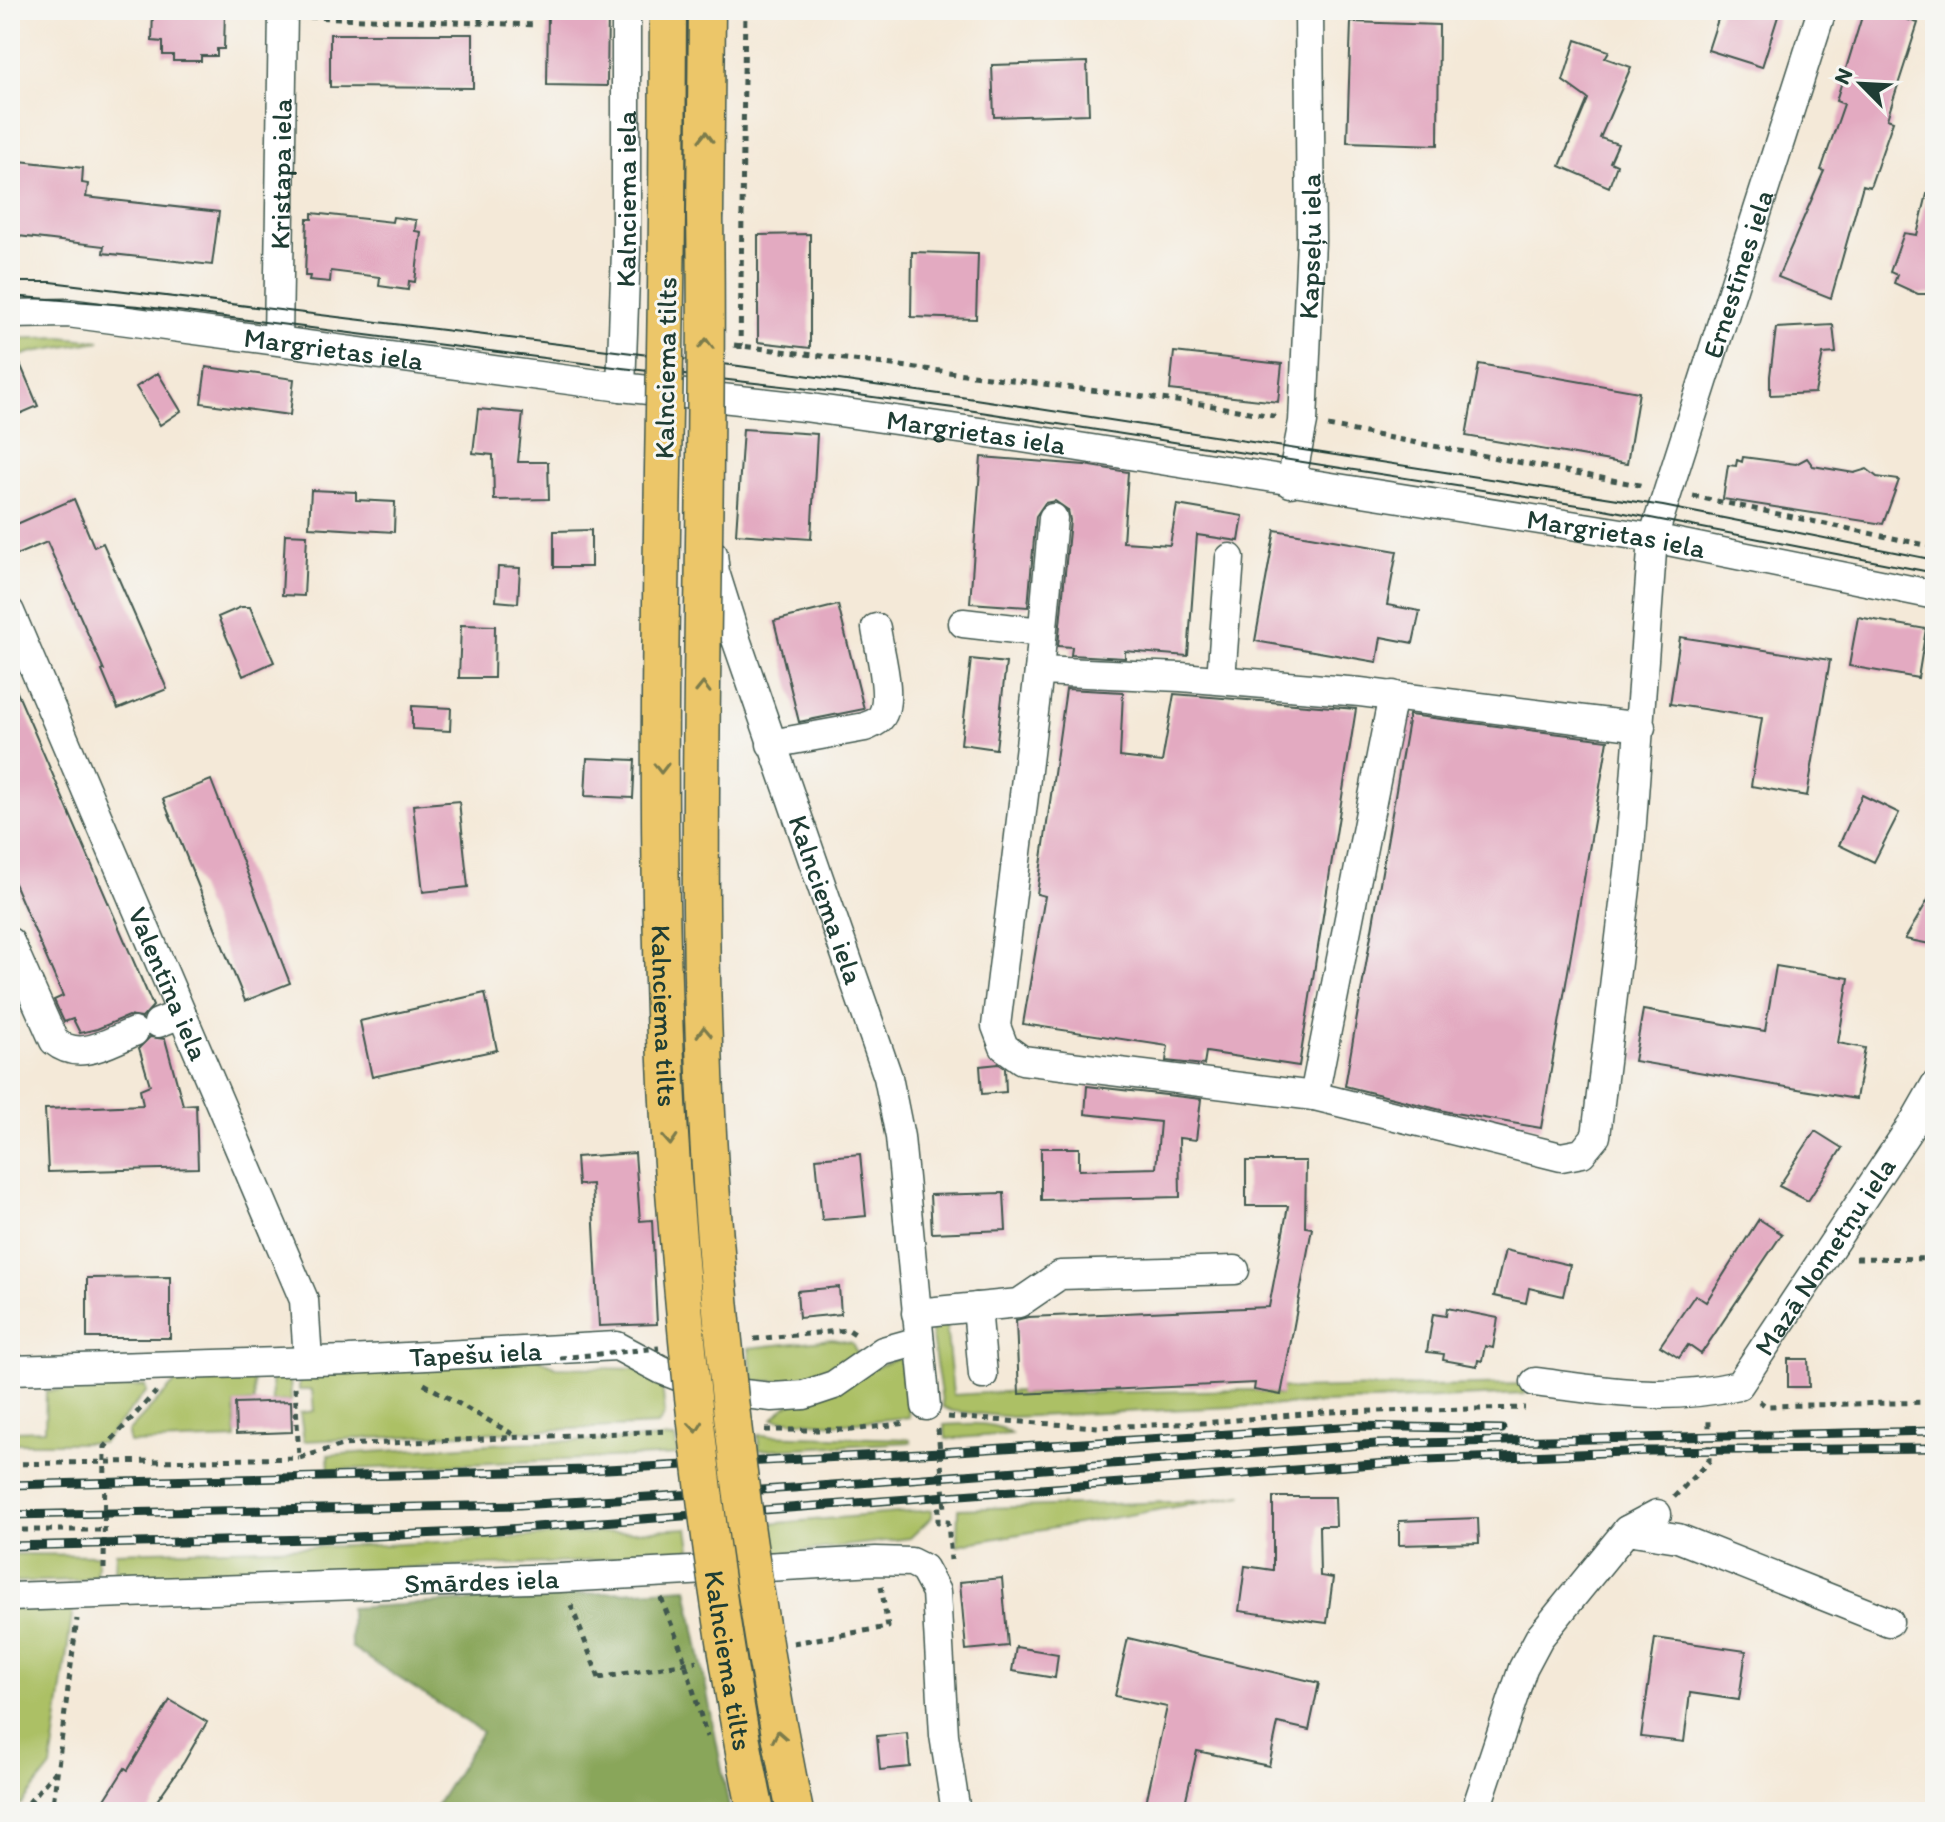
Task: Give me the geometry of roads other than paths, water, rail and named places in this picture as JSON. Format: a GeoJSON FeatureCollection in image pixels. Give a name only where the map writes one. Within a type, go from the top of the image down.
{"type":"FeatureCollection","features":[{"type":"Feature","properties":{"kind":"main road","name":"Kalnciema iela"},"geometry":{"type":"LineString","coordinates":[[667,214],[668,10]]}},
{"type":"Feature","properties":{"kind":"main road","name":"Kalnciema tilts"},"geometry":{"type":"LineString","coordinates":[[707,10],[701,908],[705,1051],[726,1342],[743,1498],[764,1648],[795,1812]]}},
{"type":"Feature","properties":{"kind":"main road","name":"Kalnciema tilts"},"geometry":{"type":"LineString","coordinates":[[667,214],[660,626],[662,919],[673,1204],[704,1503],[726,1656],[756,1812]]}},
{"type":"Feature","properties":{"kind":"street","name":"Kalnciema iela"},"geometry":{"type":"LineString","coordinates":[[621,387],[627,210],[626,10]]}},
{"type":"Feature","properties":{"kind":"street","name":"Kapseļu iela"},"geometry":{"type":"LineString","coordinates":[[1291,483],[1303,422],[1311,241],[1309,10]]}},
{"type":"Feature","properties":{"kind":"street","name":"Ernestīnes iela"},"geometry":{"type":"LineString","coordinates":[[1053,518],[1039,671],[996,1026],[1004,1047],[1022,1060],[1314,1096],[1561,1157],[1582,1153],[1596,1136],[1629,863],[1653,538],[1822,10]]}},
{"type":"Feature","properties":{"kind":"street","name":"Kristapa iela"},"geometry":{"type":"LineString","coordinates":[[278,340],[294,13]]}},
{"type":"Feature","properties":{"kind":"street","name":"Margrietas iela"},"geometry":{"type":"LineString","coordinates":[[10,314],[68,313],[621,387],[804,407],[1022,438],[1653,538],[1935,595]]}},
{"type":"Feature","properties":{"kind":"street"},"geometry":{"type":"LineString","coordinates":[[653,709],[660,391]]}},
{"type":"Feature","properties":{"kind":"street","name":"Kalnciema iela"},"geometry":{"type":"LineString","coordinates":[[724,398],[710,511],[715,572],[771,744],[888,1077],[900,1137],[926,1414]]}},
{"type":"Feature","properties":{"kind":"street"},"geometry":{"type":"LineString","coordinates":[[658,511],[710,511]]}},
{"type":"Feature","properties":{"kind":"street"},"geometry":{"type":"LineString","coordinates":[[1221,679],[1230,558]]}},
{"type":"Feature","properties":{"kind":"street","name":"Valentīna iela"},"geometry":{"type":"LineString","coordinates":[[10,612],[157,1023],[304,1300],[301,1360]]}},
{"type":"Feature","properties":{"kind":"street"},"geometry":{"type":"LineString","coordinates":[[655,646],[679,643],[729,616]]}},
{"type":"Feature","properties":{"kind":"street"},"geometry":{"type":"LineString","coordinates":[[963,623],[1042,632]]}},
{"type":"Feature","properties":{"kind":"street"},"geometry":{"type":"LineString","coordinates":[[771,744],[865,727],[879,721],[887,707],[887,695],[876,628]]}},
{"type":"Feature","properties":{"kind":"street"},"geometry":{"type":"LineString","coordinates":[[1039,671],[1221,679],[1393,695],[1641,727]]}},
{"type":"Feature","properties":{"kind":"street"},"geometry":{"type":"LineString","coordinates":[[1314,1096],[1393,695]]}},
{"type":"Feature","properties":{"kind":"street"},"geometry":{"type":"LineString","coordinates":[[10,942],[54,1041],[66,1050],[84,1052],[157,1023]]}},
{"type":"Feature","properties":{"kind":"street","name":"Mazā Nometņu iela"},"geometry":{"type":"LineString","coordinates":[[1534,1395],[1660,1396],[1710,1392],[1739,1385],[1824,1258],[1925,1122],[1935,1085]]}},
{"type":"Feature","properties":{"kind":"street"},"geometry":{"type":"LineString","coordinates":[[703,1218],[716,1391]]}},
{"type":"Feature","properties":{"kind":"street","name":"Tapešu iela"},"geometry":{"type":"LineString","coordinates":[[10,1370],[550,1354],[617,1346],[662,1370],[716,1391],[772,1397],[804,1395],[834,1385],[918,1327],[977,1307],[1019,1303],[1060,1275],[1235,1270]]}},
{"type":"Feature","properties":{"kind":"street"},"geometry":{"type":"LineString","coordinates":[[977,1307],[983,1375]]}},
{"type":"Feature","properties":{"kind":"street"},"geometry":{"type":"LineString","coordinates":[[1475,1812],[1523,1668],[1539,1638],[1627,1530],[1657,1514]]}},
{"type":"Feature","properties":{"kind":"street"},"geometry":{"type":"LineString","coordinates":[[1627,1530],[1678,1538],[1889,1622]]}},
{"type":"Feature","properties":{"kind":"street","name":"Smārdes iela"},"geometry":{"type":"LineString","coordinates":[[10,1597],[911,1562],[923,1568],[936,1592],[944,1735],[956,1812]]}},
{"type":"Feature","properties":{"kind":"tram line"},"geometry":{"type":"LineString","coordinates":[[10,282],[51,282],[739,366],[975,399],[1663,506],[1935,560]]}},
{"type":"Feature","properties":{"kind":"tram line"},"geometry":{"type":"LineString","coordinates":[[10,296],[139,306],[968,410],[1604,509],[1935,573]]}},
{"type":"Feature","properties":{"kind":"railway"},"geometry":{"type":"LineString","coordinates":[[10,1485],[587,1470],[1356,1426],[1502,1429]]}},
{"type":"Feature","properties":{"kind":"railway"},"geometry":{"type":"LineString","coordinates":[[10,1515],[519,1505],[793,1488],[1376,1444],[1935,1431]]}},
{"type":"Feature","properties":{"kind":"railway"},"geometry":{"type":"LineString","coordinates":[[10,1546],[313,1539],[482,1531],[1427,1460],[1649,1451],[1935,1448]]}}]}
